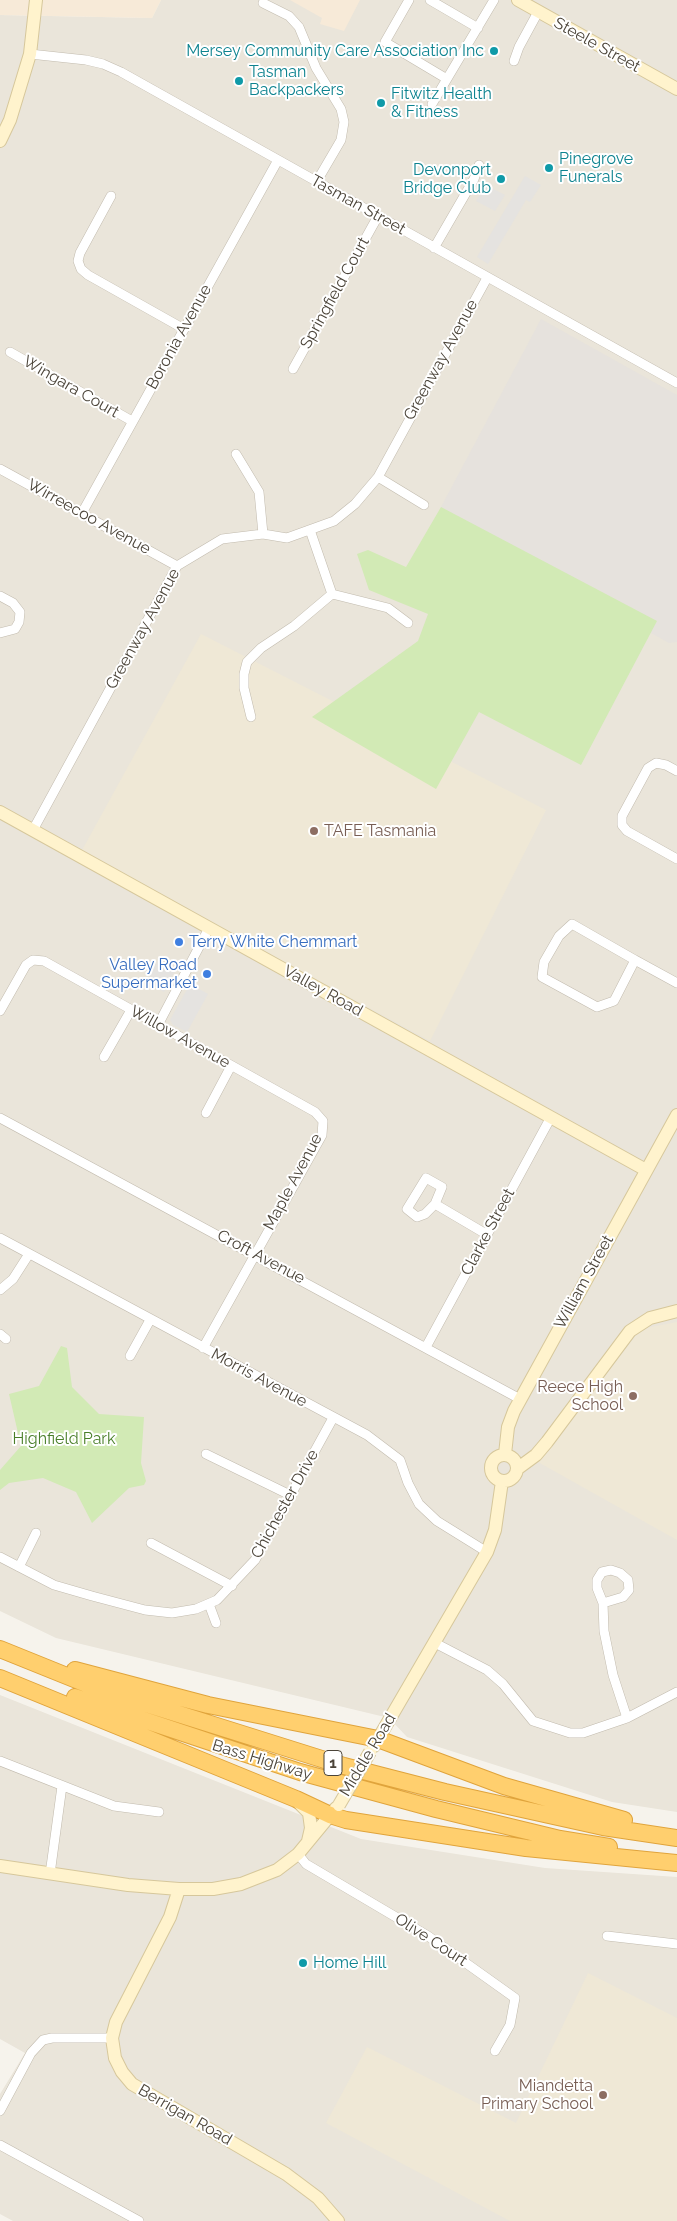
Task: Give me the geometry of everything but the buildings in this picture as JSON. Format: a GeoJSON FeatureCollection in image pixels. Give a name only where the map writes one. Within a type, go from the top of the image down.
{"type":"FeatureCollection","features":[{"type":"Feature","properties":{"kind":"highway"},"geometry":{"type":"LineString","coordinates":[[0,1648],[87,1674],[208,1705],[374,1746],[402,1749],[504,1786],[590,1812],[677,1834]]}},
{"type":"Feature","properties":{"kind":"highway","name":"Bass Highway"},"geometry":{"type":"LineString","coordinates":[[0,1648],[98,1689],[344,1766],[445,1792],[593,1825],[677,1838]]}},
{"type":"Feature","properties":{"kind":"highway","name":"Bass Highway"},"geometry":{"type":"LineString","coordinates":[[0,1670],[168,1730],[300,1772],[436,1809],[560,1838],[677,1862]]}},
{"type":"Feature","properties":{"kind":"highway"},"geometry":{"type":"LineString","coordinates":[[0,1678],[296,1799],[334,1810],[346,1820],[565,1853],[677,1862]]}},
{"type":"Feature","properties":{"kind":"street"},"geometry":{"type":"LineString","coordinates":[[0,141],[10,120],[30,54],[36,0]]}},
{"type":"Feature","properties":{"kind":"street"},"geometry":{"type":"LineString","coordinates":[[410,0],[385,42],[447,79]]}},
{"type":"Feature","properties":{"kind":"street"},"geometry":{"type":"LineString","coordinates":[[430,0],[478,28]]}},
{"type":"Feature","properties":{"kind":"street"},"geometry":{"type":"LineString","coordinates":[[432,104],[494,0]]}},
{"type":"Feature","properties":{"kind":"street","name":"Steele Street"},"geometry":{"type":"LineString","coordinates":[[518,0],[677,88]]}},
{"type":"Feature","properties":{"kind":"street"},"geometry":{"type":"LineString","coordinates":[[263,3],[289,16],[300,27],[316,68],[341,109],[344,122],[341,140],[317,181]]}},
{"type":"Feature","properties":{"kind":"street"},"geometry":{"type":"LineString","coordinates":[[514,61],[518,47],[538,12]]}},
{"type":"Feature","properties":{"kind":"street","name":"Tasman Street"},"geometry":{"type":"LineString","coordinates":[[30,54],[86,60],[104,64],[121,72],[487,278],[677,382]]}},
{"type":"Feature","properties":{"kind":"street","name":"Boronia Avenue"},"geometry":{"type":"LineString","coordinates":[[82,514],[278,160]]}},
{"type":"Feature","properties":{"kind":"street"},"geometry":{"type":"LineString","coordinates":[[434,248],[474,179],[479,165]]}},
{"type":"Feature","properties":{"kind":"street"},"geometry":{"type":"LineString","coordinates":[[111,196],[80,253],[78,261],[81,269],[88,275],[184,329]]}},
{"type":"Feature","properties":{"kind":"street","name":"Springfield Court"},"geometry":{"type":"LineString","coordinates":[[293,369],[378,216]]}},
{"type":"Feature","properties":{"kind":"street","name":"Greenway Avenue"},"geometry":{"type":"LineString","coordinates":[[33,830],[177,566],[222,539],[263,534],[287,538],[334,521],[355,504],[378,477],[487,278]]}},
{"type":"Feature","properties":{"kind":"street","name":"Wingara Court"},"geometry":{"type":"LineString","coordinates":[[10,352],[132,421]]}},
{"type":"Feature","properties":{"kind":"street"},"geometry":{"type":"LineString","coordinates":[[236,454],[259,492],[263,534]]}},
{"type":"Feature","properties":{"kind":"street","name":"Wirreecoo Avenue"},"geometry":{"type":"LineString","coordinates":[[0,469],[177,566]]}},
{"type":"Feature","properties":{"kind":"street"},"geometry":{"type":"LineString","coordinates":[[378,477],[424,505]]}},
{"type":"Feature","properties":{"kind":"street"},"geometry":{"type":"LineString","coordinates":[[310,530],[332,594]]}},
{"type":"Feature","properties":{"kind":"street"},"geometry":{"type":"LineString","coordinates":[[332,594],[388,608],[408,623]]}},
{"type":"Feature","properties":{"kind":"street"},"geometry":{"type":"LineString","coordinates":[[251,717],[244,688],[244,674],[248,662],[260,648],[294,626],[332,594]]}},
{"type":"Feature","properties":{"kind":"street"},"geometry":{"type":"LineString","coordinates":[[0,596],[13,603],[20,612],[20,622],[15,629],[0,633]]}},
{"type":"Feature","properties":{"kind":"street"},"geometry":{"type":"LineString","coordinates":[[677,771],[656,763],[648,768],[622,816],[622,825],[627,831],[677,859]]}},
{"type":"Feature","properties":{"kind":"street","name":"Valley Road"},"geometry":{"type":"LineString","coordinates":[[0,812],[646,1170]]}},
{"type":"Feature","properties":{"kind":"street"},"geometry":{"type":"LineString","coordinates":[[635,960],[614,1001],[597,1007],[542,977],[544,962],[559,936],[572,924],[677,983]]}},
{"type":"Feature","properties":{"kind":"street"},"geometry":{"type":"LineString","coordinates":[[158,1025],[209,928]]}},
{"type":"Feature","properties":{"kind":"street","name":"Willow Avenue"},"geometry":{"type":"LineString","coordinates":[[0,1011],[26,965],[33,960],[44,961],[315,1112],[323,1121]]}},
{"type":"Feature","properties":{"kind":"street"},"geometry":{"type":"LineString","coordinates":[[104,1057],[130,1010]]}},
{"type":"Feature","properties":{"kind":"street"},"geometry":{"type":"LineString","coordinates":[[206,1113],[231,1066]]}},
{"type":"Feature","properties":{"kind":"street","name":"William Street"},"geometry":{"type":"LineString","coordinates":[[505,1454],[508,1427],[520,1399],[677,1115]]}},
{"type":"Feature","properties":{"kind":"street","name":"Clarke Street"},"geometry":{"type":"LineString","coordinates":[[426,1347],[551,1117]]}},
{"type":"Feature","properties":{"kind":"street","name":"Croft Avenue"},"geometry":{"type":"LineString","coordinates":[[0,1118],[520,1399]]}},
{"type":"Feature","properties":{"kind":"street","name":"Maple Avenue"},"geometry":{"type":"LineString","coordinates":[[203,1348],[322,1135],[323,1121]]}},
{"type":"Feature","properties":{"kind":"street"},"geometry":{"type":"LineString","coordinates":[[435,1204],[486,1234]]}},
{"type":"Feature","properties":{"kind":"street","name":"Morris Avenue"},"geometry":{"type":"LineString","coordinates":[[0,1238],[367,1436],[400,1460],[408,1483],[420,1504],[437,1521],[487,1552]]}},
{"type":"Feature","properties":{"kind":"street"},"geometry":{"type":"LineString","coordinates":[[0,1290],[13,1279],[29,1254]]}},
{"type":"Feature","properties":{"kind":"street"},"geometry":{"type":"LineString","coordinates":[[517,1469],[515,1460],[505,1454],[497,1456],[491,1464],[492,1473],[502,1481],[513,1477],[517,1469],[542,1448],[630,1331],[650,1318],[677,1311]]}},
{"type":"Feature","properties":{"kind":"street"},"geometry":{"type":"LineString","coordinates":[[130,1356],[150,1320]]}},
{"type":"Feature","properties":{"kind":"street","name":"Chichester Drive"},"geometry":{"type":"LineString","coordinates":[[0,1557],[54,1585],[145,1610],[172,1613],[196,1610],[217,1600],[255,1560],[333,1418]]}},
{"type":"Feature","properties":{"kind":"street"},"geometry":{"type":"LineString","coordinates":[[206,1454],[290,1495]]}},
{"type":"Feature","properties":{"kind":"street","name":"Middle Road"},"geometry":{"type":"LineString","coordinates":[[0,1866],[128,1885],[179,1889],[213,1889],[240,1884],[277,1870],[298,1854],[334,1810],[374,1746],[487,1552],[494,1530],[502,1481]]}},
{"type":"Feature","properties":{"kind":"street"},"geometry":{"type":"LineString","coordinates":[[19,1567],[36,1533]]}},
{"type":"Feature","properties":{"kind":"street"},"geometry":{"type":"LineString","coordinates":[[151,1543],[232,1586]]}},
{"type":"Feature","properties":{"kind":"street"},"geometry":{"type":"LineString","coordinates":[[603,1603],[604,1631],[611,1666],[626,1718]]}},
{"type":"Feature","properties":{"kind":"street"},"geometry":{"type":"LineString","coordinates":[[209,1604],[216,1623]]}},
{"type":"Feature","properties":{"kind":"street"},"geometry":{"type":"LineString","coordinates":[[435,1643],[487,1670],[503,1684],[533,1722],[570,1733],[582,1733],[626,1718],[677,1692]]}},
{"type":"Feature","properties":{"kind":"street"},"geometry":{"type":"LineString","coordinates":[[390,1718],[393,1735],[402,1749]]}},
{"type":"Feature","properties":{"kind":"street"},"geometry":{"type":"LineString","coordinates":[[0,1761],[114,1806],[159,1812]]}},
{"type":"Feature","properties":{"kind":"street"},"geometry":{"type":"LineString","coordinates":[[50,1874],[62,1786]]}},
{"type":"Feature","properties":{"kind":"street"},"geometry":{"type":"LineString","coordinates":[[296,1799],[309,1813],[311,1828],[308,1843]]}},
{"type":"Feature","properties":{"kind":"street","name":"Olive Court"},"geometry":{"type":"LineString","coordinates":[[298,1854],[306,1864],[428,1936],[515,1998],[510,2025],[495,2051]]}},
{"type":"Feature","properties":{"kind":"street"},"geometry":{"type":"LineString","coordinates":[[0,2111],[31,2053],[43,2040],[52,2038],[112,2038],[116,2022],[170,1917],[179,1889]]}},
{"type":"Feature","properties":{"kind":"street"},"geometry":{"type":"LineString","coordinates":[[606,1936],[677,1944]]}},
{"type":"Feature","properties":{"kind":"street","name":"Berrigan Road"},"geometry":{"type":"LineString","coordinates":[[112,2038],[115,2058],[122,2072],[132,2084],[286,2174],[318,2198],[338,2221]]}},
{"type":"Feature","properties":{"kind":"street"},"geometry":{"type":"LineString","coordinates":[[0,2145],[139,2221]]}},
{"type":"Feature","properties":{"kind":"shaded area"},"geometry":{"type":"Polygon","coordinates":[[[0,0],[161,0],[152,18],[0,15],[0,0]]]}},
{"type":"Feature","properties":{"kind":"shaded area"},"geometry":{"type":"Polygon","coordinates":[[[161,0],[677,0],[677,1812],[612,1802],[407,1737],[389,1718],[56,1638],[0,1611],[0,15],[152,18],[161,0]]]}},
{"type":"Feature","properties":{"kind":"shaded area"},"geometry":{"type":"Polygon","coordinates":[[[290,0],[360,0],[344,31],[320,24],[322,18],[290,0]]]}},
{"type":"Feature","properties":{"kind":"shaded area"},"geometry":{"type":"Polygon","coordinates":[[[525,176],[541,185],[530,202],[526,200],[488,264],[477,257],[525,176]]]}},
{"type":"Feature","properties":{"kind":"shaded area"},"geometry":{"type":"Polygon","coordinates":[[[486,185],[505,195],[495,211],[476,201],[486,185]]]}},
{"type":"Feature","properties":{"kind":"shaded area"},"geometry":{"type":"Polygon","coordinates":[[[541,319],[677,395],[677,642],[669,643],[553,578],[441,507],[541,319]]]}},
{"type":"Feature","properties":{"kind":"shaded area","name":"TAFE Tasmania"},"geometry":{"type":"Polygon","coordinates":[[[201,634],[546,810],[430,1041],[81,852],[201,634]]]}},
{"type":"Feature","properties":{"kind":"shaded area"},"geometry":{"type":"Polygon","coordinates":[[[158,961],[175,971],[164,992],[146,982],[158,961]]]}},
{"type":"Feature","properties":{"kind":"shaded area"},"geometry":{"type":"Polygon","coordinates":[[[190,984],[208,994],[187,1032],[173,1025],[170,1020],[190,984]]]}},
{"type":"Feature","properties":{"kind":"shaded area","name":"Reece High School"},"geometry":{"type":"Polygon","coordinates":[[[677,1322],[677,1540],[538,1462],[641,1329],[677,1322]]]}},
{"type":"Feature","properties":{"kind":"shaded area"},"geometry":{"type":"Polygon","coordinates":[[[0,1695],[361,1839],[545,1868],[677,1877],[677,2221],[13,2221],[0,2214],[0,2094],[25,2053],[0,2039],[0,1695]]]}},
{"type":"Feature","properties":{"kind":"shaded area","name":"Miandetta Primary School"},"geometry":{"type":"Polygon","coordinates":[[[588,1973],[677,2018],[677,2221],[510,2221],[326,2123],[367,2047],[516,2123],[588,1973]]]}},
{"type":"Feature","properties":{"kind":"green space"},"geometry":{"type":"Polygon","coordinates":[[[441,507],[657,621],[581,765],[479,712],[436,789],[312,717],[418,641],[428,614],[369,590],[357,554],[368,550],[406,567],[441,507]]]}},
{"type":"Feature","properties":{"kind":"green space","name":"Highfield Park"},"geometry":{"type":"Polygon","coordinates":[[[61,1346],[67,1348],[72,1387],[99,1414],[144,1417],[141,1463],[146,1481],[144,1485],[129,1488],[92,1523],[76,1492],[43,1478],[9,1483],[0,1490],[0,1470],[21,1446],[9,1394],[39,1386],[61,1346]]]}},
{"type":"Feature","properties":{"kind":"place","name":"Mersey Community Care Association Inc"},"geometry":{"type":"Point","coordinates":[494,51]}},
{"type":"Feature","properties":{"kind":"place","name":"Tasman Backpackers"},"geometry":{"type":"Point","coordinates":[239,81]}},
{"type":"Feature","properties":{"kind":"place","name":"Fitwitz Health & Fitness"},"geometry":{"type":"Point","coordinates":[381,103]}},
{"type":"Feature","properties":{"kind":"place","name":"Pinegrove Funerals"},"geometry":{"type":"Point","coordinates":[549,168]}},
{"type":"Feature","properties":{"kind":"place","name":"Devonport Bridge Club"},"geometry":{"type":"Point","coordinates":[501,179]}},
{"type":"Feature","properties":{"kind":"place","name":"TAFE Tasmania"},"geometry":{"type":"Point","coordinates":[314,831]}},
{"type":"Feature","properties":{"kind":"place","name":"Terry White Chemmart"},"geometry":{"type":"Point","coordinates":[179,942]}},
{"type":"Feature","properties":{"kind":"place","name":"Valley Road Supermarket"},"geometry":{"type":"Point","coordinates":[207,974]}},
{"type":"Feature","properties":{"kind":"place","name":"Reece High School"},"geometry":{"type":"Point","coordinates":[633,1396]}},
{"type":"Feature","properties":{"kind":"place","name":"Home Hill"},"geometry":{"type":"Point","coordinates":[303,1963]}},
{"type":"Feature","properties":{"kind":"place","name":"Miandetta Primary School"},"geometry":{"type":"Point","coordinates":[603,2095]}}]}
